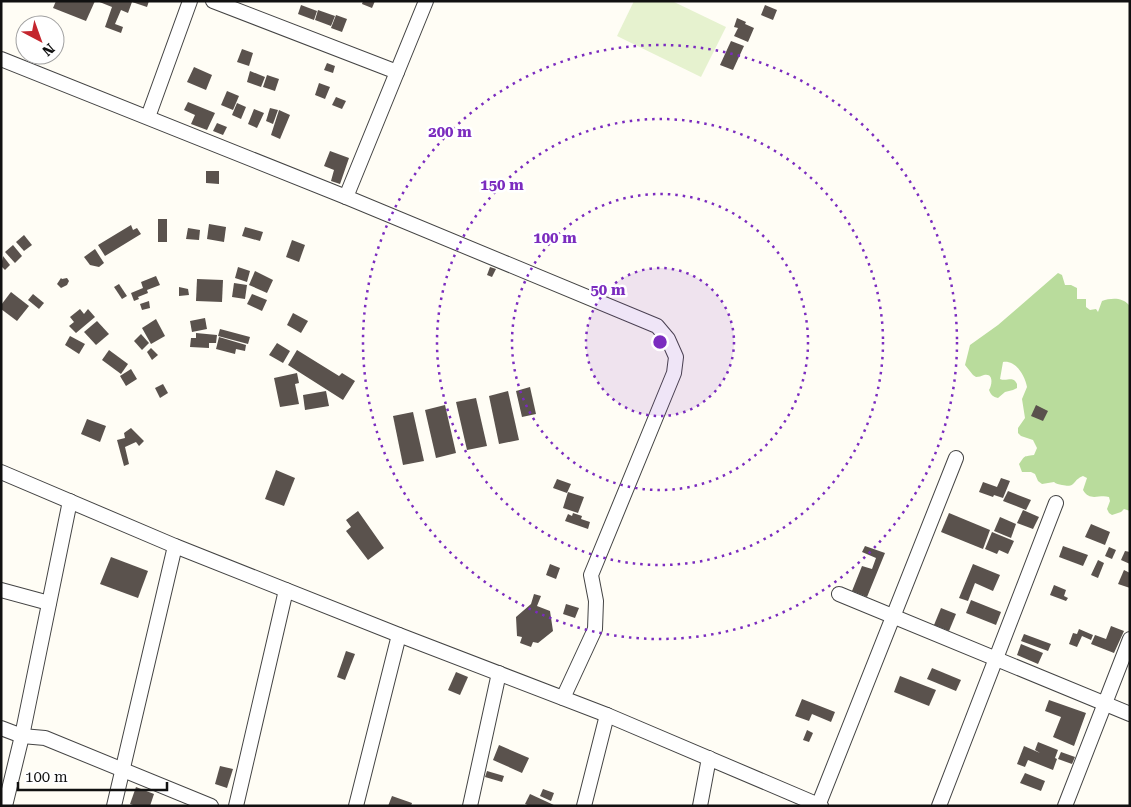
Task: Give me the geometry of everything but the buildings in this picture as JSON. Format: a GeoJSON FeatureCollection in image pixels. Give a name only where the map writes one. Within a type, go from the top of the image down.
{"type":"FeatureCollection","features":[{"type":"Feature","properties":{"kind":"street"},"geometry":{"type":"LineString","coordinates":[[148,117],[190,1]]}},
{"type":"Feature","properties":{"kind":"street"},"geometry":{"type":"LineString","coordinates":[[213,1],[397,72]]}},
{"type":"Feature","properties":{"kind":"street"},"geometry":{"type":"LineString","coordinates":[[346,197],[426,1]]}},
{"type":"Feature","properties":{"kind":"street"},"geometry":{"type":"LineString","coordinates":[[1,58],[346,197],[657,326],[668,338],[676,357],[674,373],[591,575],[596,601],[595,629],[563,698]]}},
{"type":"Feature","properties":{"kind":"street"},"geometry":{"type":"LineString","coordinates":[[1,472],[175,546],[607,715],[819,805],[956,458]]}},
{"type":"Feature","properties":{"kind":"street"},"geometry":{"type":"LineString","coordinates":[[4,806],[22,736],[70,501]]}},
{"type":"Feature","properties":{"kind":"street"},"geometry":{"type":"LineString","coordinates":[[939,806],[1056,504]]}},
{"type":"Feature","properties":{"kind":"street"},"geometry":{"type":"LineString","coordinates":[[114,806],[175,546]]}},
{"type":"Feature","properties":{"kind":"street"},"geometry":{"type":"LineString","coordinates":[[1,590],[49,603]]}},
{"type":"Feature","properties":{"kind":"street"},"geometry":{"type":"LineString","coordinates":[[236,806],[286,590]]}},
{"type":"Feature","properties":{"kind":"street"},"geometry":{"type":"LineString","coordinates":[[839,594],[1130,714]]}},
{"type":"Feature","properties":{"kind":"street"},"geometry":{"type":"LineString","coordinates":[[356,806],[399,635]]}},
{"type":"Feature","properties":{"kind":"street"},"geometry":{"type":"LineString","coordinates":[[1064,806],[1130,639]]}},
{"type":"Feature","properties":{"kind":"street"},"geometry":{"type":"LineString","coordinates":[[470,806],[499,673]]}},
{"type":"Feature","properties":{"kind":"street"},"geometry":{"type":"LineString","coordinates":[[584,806],[607,715]]}},
{"type":"Feature","properties":{"kind":"street"},"geometry":{"type":"LineString","coordinates":[[1,728],[22,736],[44,738],[211,806]]}},
{"type":"Feature","properties":{"kind":"street"},"geometry":{"type":"LineString","coordinates":[[700,806],[709,758]]}},
{"type":"Feature","properties":{"kind":"green space"},"geometry":{"type":"Polygon","coordinates":[[[634,1],[672,1],[726,27],[701,77],[617,36],[634,1]]]}},
{"type":"Feature","properties":{"kind":"green space"},"geometry":{"type":"Polygon","coordinates":[[[1058,273],[1062,275],[1065,285],[1077,288],[1077,299],[1086,299],[1086,307],[1090,310],[1096,309],[1098,312],[1102,301],[1109,299],[1120,299],[1129,305],[1130,511],[1124,509],[1112,515],[1109,513],[1107,509],[1110,501],[1109,497],[1092,497],[1086,494],[1083,490],[1087,478],[1083,476],[1072,485],[1067,486],[1054,482],[1042,484],[1038,481],[1035,474],[1022,472],[1019,464],[1025,457],[1034,455],[1037,448],[1033,440],[1018,433],[1018,428],[1025,418],[1022,399],[1027,387],[1022,374],[1016,366],[1003,362],[1000,379],[1014,380],[1017,388],[1005,392],[998,398],[992,396],[989,390],[991,378],[989,376],[976,377],[965,365],[970,345],[998,325],[1058,273]]]}}]}
